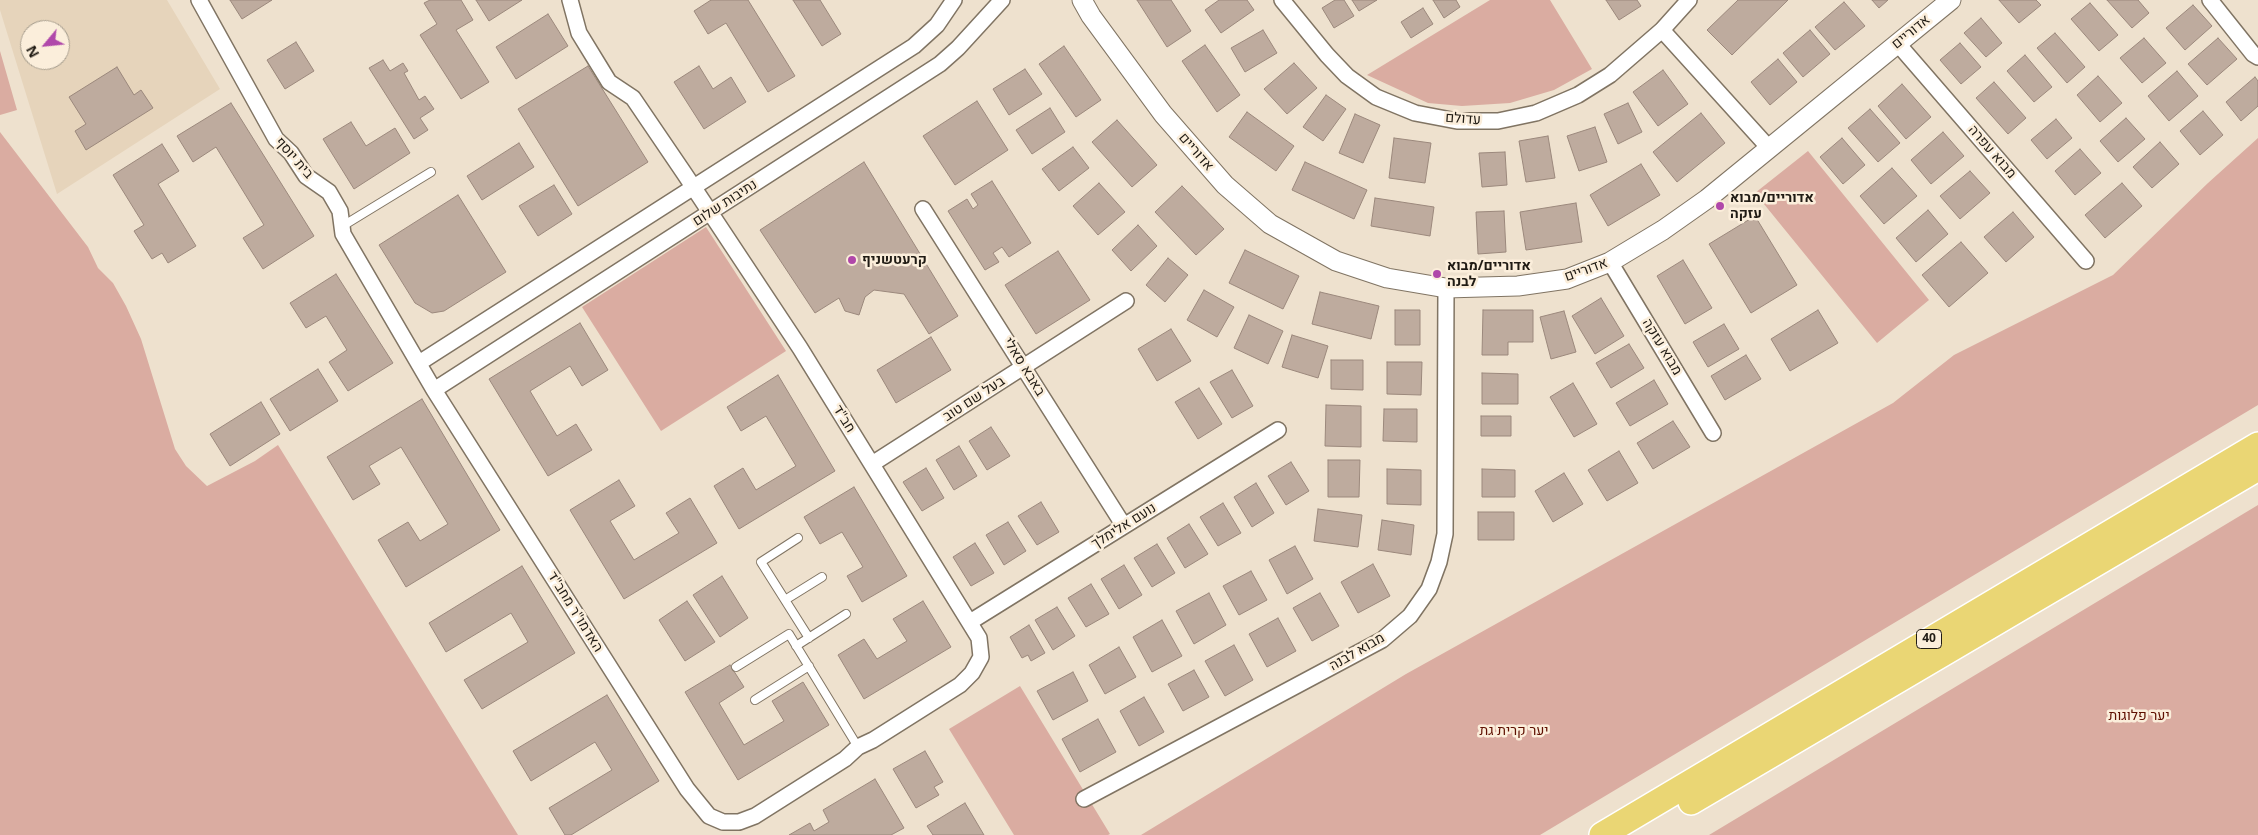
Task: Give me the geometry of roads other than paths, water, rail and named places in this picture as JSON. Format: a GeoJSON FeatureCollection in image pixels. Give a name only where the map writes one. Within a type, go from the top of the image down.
{"type":"FeatureCollection","features":[{"type":"Feature","properties":{"kind":"highway","name":"40"},"geometry":{"type":"LineString","coordinates":[[1602,835],[2258,445]]}},
{"type":"Feature","properties":{"kind":"highway","name":"40"},"geometry":{"type":"LineString","coordinates":[[1635,835],[2258,468]]}},
{"type":"Feature","properties":{"kind":"street","name":"בית יוסף"},"geometry":{"type":"LineString","coordinates":[[199,0],[276,139],[292,153],[306,176],[329,192],[340,211],[342,227],[349,246],[419,363]]}},
{"type":"Feature","properties":{"kind":"street"},"geometry":{"type":"LineString","coordinates":[[570,0],[579,33],[609,82],[633,98],[710,213]]}},
{"type":"Feature","properties":{"kind":"street"},"geometry":{"type":"LineString","coordinates":[[419,363],[692,186],[914,46],[937,25],[954,0]]}},
{"type":"Feature","properties":{"kind":"street","name":"נתיבות שלום"},"geometry":{"type":"LineString","coordinates":[[434,390],[940,64],[958,48],[1002,0]]}},
{"type":"Feature","properties":{"kind":"street","name":"אדוריים"},"geometry":{"type":"LineString","coordinates":[[1073,0],[1091,16]]}},
{"type":"Feature","properties":{"kind":"street","name":"אדוריים"},"geometry":{"type":"LineString","coordinates":[[1082,0],[1091,16],[1163,114],[1225,185],[1270,224],[1336,261],[1386,278],[1446,288],[1518,286],[1567,279],[1610,262],[1663,230],[1707,199],[1951,0]]}},
{"type":"Feature","properties":{"kind":"street","name":"עדולם"},"geometry":{"type":"LineString","coordinates":[[1282,0],[1340,69],[1376,96],[1416,113],[1457,121],[1507,119],[1536,113],[1578,95],[1610,74],[1662,30],[1689,0]]}},
{"type":"Feature","properties":{"kind":"street"},"geometry":{"type":"LineString","coordinates":[[2210,0],[2253,54],[2258,57]]}},
{"type":"Feature","properties":{"kind":"street"},"geometry":{"type":"LineString","coordinates":[[1662,30],[1769,148]]}},
{"type":"Feature","properties":{"kind":"street","name":"מבוא עפרה"},"geometry":{"type":"LineString","coordinates":[[1898,44],[2086,260]]}},
{"type":"Feature","properties":{"kind":"street","name":"באבא סאלי"},"geometry":{"type":"LineString","coordinates":[[923,209],[1124,526]]}},
{"type":"Feature","properties":{"kind":"street","name":"חב\"ד"},"geometry":{"type":"LineString","coordinates":[[710,213],[800,348],[970,622]]}},
{"type":"Feature","properties":{"kind":"street","name":"מבוא עזקה"},"geometry":{"type":"LineString","coordinates":[[1610,262],[1713,433]]}},
{"type":"Feature","properties":{"kind":"street","name":"מבוא לבנה"},"geometry":{"type":"LineString","coordinates":[[1084,799],[1382,640],[1410,616],[1429,589],[1439,562],[1445,534],[1446,288]]}},
{"type":"Feature","properties":{"kind":"street","name":"בעל שם טוב"},"geometry":{"type":"LineString","coordinates":[[872,464],[1126,301]]}},
{"type":"Feature","properties":{"kind":"street","name":"האדמו\"ר מחב\"ד"},"geometry":{"type":"LineString","coordinates":[[419,363],[434,390],[698,806],[709,816],[723,822],[739,822],[755,816],[845,759],[858,746]]}},
{"type":"Feature","properties":{"kind":"street","name":"נועם אלימלך"},"geometry":{"type":"LineString","coordinates":[[970,622],[1278,430]]}},
{"type":"Feature","properties":{"kind":"street"},"geometry":{"type":"LineString","coordinates":[[858,746],[873,740],[960,685],[972,673],[981,657],[978,638],[970,622]]}},
{"type":"Feature","properties":{"kind":"lane"},"geometry":{"type":"LineString","coordinates":[[342,227],[431,172]]}},
{"type":"Feature","properties":{"kind":"lane"},"geometry":{"type":"LineString","coordinates":[[798,538],[761,562],[808,638]]}},
{"type":"Feature","properties":{"kind":"lane"},"geometry":{"type":"LineString","coordinates":[[785,600],[822,577]]}},
{"type":"Feature","properties":{"kind":"lane"},"geometry":{"type":"LineString","coordinates":[[796,646],[846,614]]}},
{"type":"Feature","properties":{"kind":"lane"},"geometry":{"type":"LineString","coordinates":[[736,667],[789,634],[858,746]]}},
{"type":"Feature","properties":{"kind":"lane"},"geometry":{"type":"LineString","coordinates":[[755,700],[809,666]]}},
{"type":"Feature","properties":{"kind":"place","name":"אדוריים/מבוא עזקה"},"geometry":{"type":"Point","coordinates":[1720,206]}},
{"type":"Feature","properties":{"kind":"place","name":"קרעטשניף"},"geometry":{"type":"Point","coordinates":[852,260]}},
{"type":"Feature","properties":{"kind":"place","name":"אדוריים/מבוא לבנה"},"geometry":{"type":"Point","coordinates":[1437,274]}},
{"type":"Feature","properties":{"kind":"park label","name":"יער פלוגות"},"geometry":{"type":"Point","coordinates":[2139,716]}},
{"type":"Feature","properties":{"kind":"park label","name":"יער קרית גת"},"geometry":{"type":"Point","coordinates":[1514,731]}}]}
